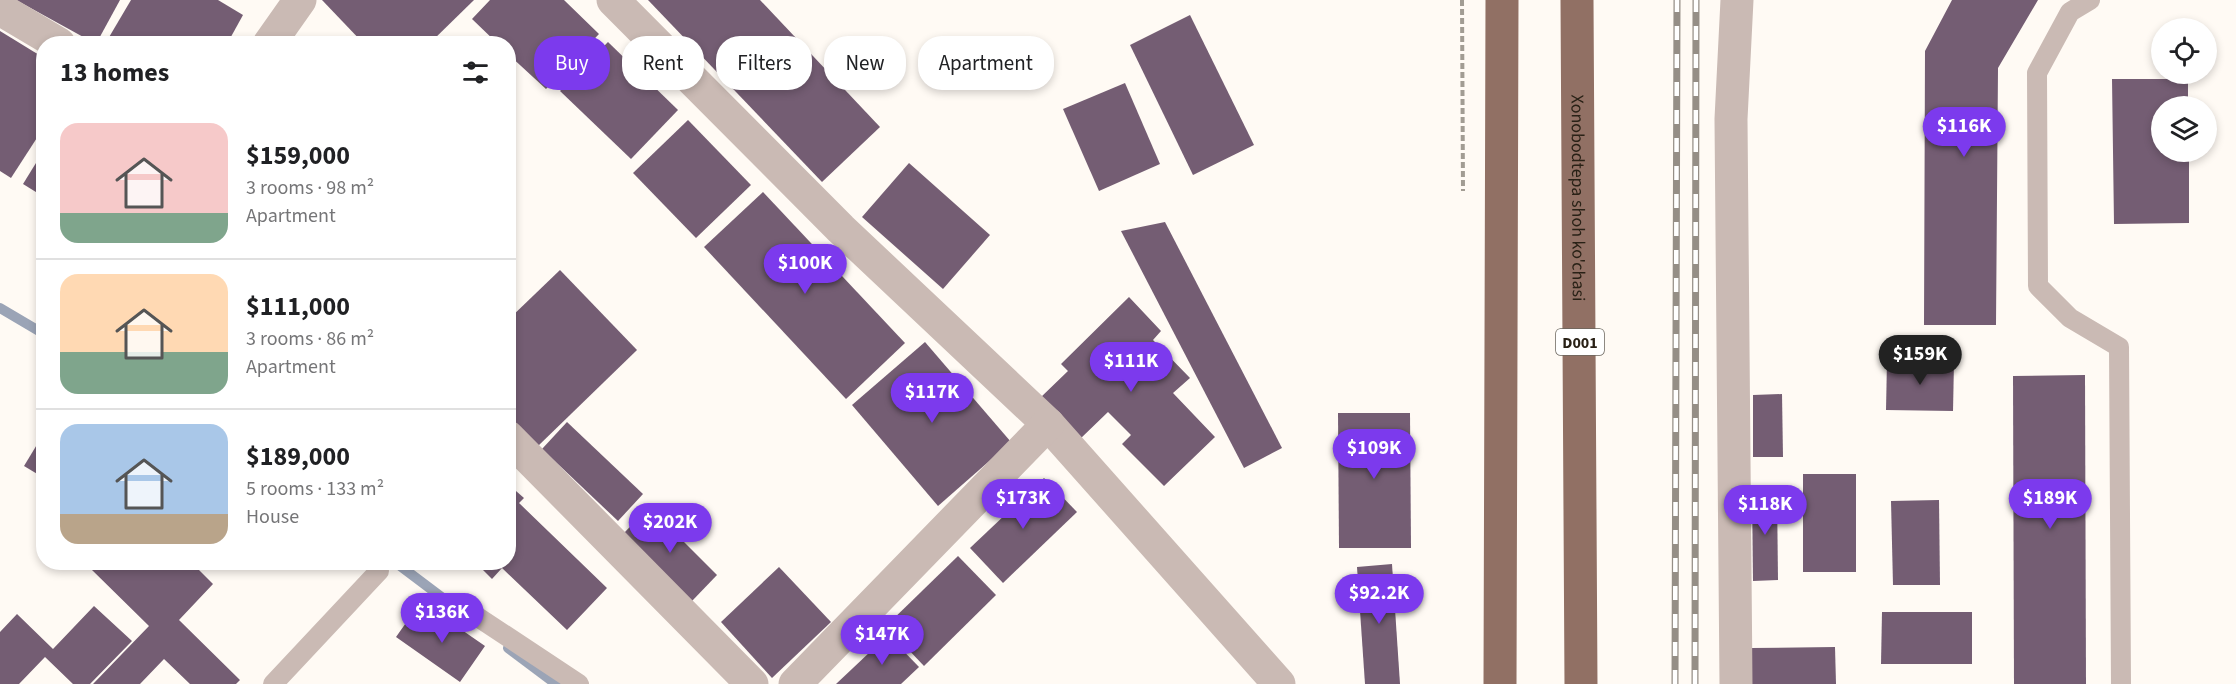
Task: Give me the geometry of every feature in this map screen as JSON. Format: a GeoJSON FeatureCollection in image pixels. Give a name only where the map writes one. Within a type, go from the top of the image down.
{"type":"FeatureCollection","features":[{"type":"Feature","properties":{"kind":"highway"},"geometry":{"type":"LineString","coordinates":[[1500,684],[1502,0]]}},
{"type":"Feature","properties":{"kind":"highway","name":"Xonobodtepa shoh ko'chasi"},"geometry":{"type":"LineString","coordinates":[[1577,0],[1581,684]]}},
{"type":"Feature","properties":{"kind":"street"},"geometry":{"type":"LineString","coordinates":[[275,36],[300,0]]}},
{"type":"Feature","properties":{"kind":"street"},"geometry":{"type":"LineString","coordinates":[[613,0],[841,229],[1048,424],[1279,684]]}},
{"type":"Feature","properties":{"kind":"street"},"geometry":{"type":"LineString","coordinates":[[1736,684],[1731,119],[1737,0]]}},
{"type":"Feature","properties":{"kind":"street"},"geometry":{"type":"LineString","coordinates":[[0,9],[45,36]]}},
{"type":"Feature","properties":{"kind":"street"},"geometry":{"type":"LineString","coordinates":[[795,684],[1048,424]]}},
{"type":"Feature","properties":{"kind":"street"},"geometry":{"type":"LineString","coordinates":[[516,445],[743,680]]}},
{"type":"Feature","properties":{"kind":"lane"},"geometry":{"type":"LineString","coordinates":[[2090,0],[2070,12],[2037,74],[2038,286],[2070,318],[2119,347],[2121,684]]}},
{"type":"Feature","properties":{"kind":"lane"},"geometry":{"type":"LineString","coordinates":[[273,684],[379,571]]}},
{"type":"Feature","properties":{"kind":"lane"},"geometry":{"type":"LineString","coordinates":[[458,604],[579,684]]}},
{"type":"Feature","properties":{"kind":"building"},"geometry":{"type":"Polygon","coordinates":[[[16,0],[120,0],[100,36],[81,36],[16,0]]]}},
{"type":"Feature","properties":{"kind":"building"},"geometry":{"type":"Polygon","coordinates":[[[131,0],[218,0],[243,15],[231,36],[110,36],[131,0]]]}},
{"type":"Feature","properties":{"kind":"building"},"geometry":{"type":"Polygon","coordinates":[[[322,0],[474,0],[437,36],[356,36],[322,0]]]}},
{"type":"Feature","properties":{"kind":"building"},"geometry":{"type":"Polygon","coordinates":[[[490,0],[564,0],[599,34],[597,36],[534,36],[534,78],[516,61],[516,36],[490,36],[472,19],[490,0]]]}},
{"type":"Feature","properties":{"kind":"building"},"geometry":{"type":"Polygon","coordinates":[[[648,0],[760,0],[794,36],[716,36],[716,71],[704,59],[704,36],[682,36],[648,0]]]}},
{"type":"Feature","properties":{"kind":"building"},"geometry":{"type":"Polygon","coordinates":[[[1952,0],[2038,0],[1998,68],[1996,325],[1924,325],[1925,51],[1952,0]]]}},
{"type":"Feature","properties":{"kind":"building"},"geometry":{"type":"Polygon","coordinates":[[[1190,15],[1254,145],[1193,175],[1130,45],[1190,15]]]}},
{"type":"Feature","properties":{"kind":"building"},"geometry":{"type":"Polygon","coordinates":[[[0,31],[36,53],[36,139],[11,178],[0,171],[0,31]]]}},
{"type":"Feature","properties":{"kind":"building"},"geometry":{"type":"Polygon","coordinates":[[[610,44],[622,56],[622,90],[657,90],[678,110],[631,159],[560,91],[610,90],[610,44]]]}},
{"type":"Feature","properties":{"kind":"building"},"geometry":{"type":"Polygon","coordinates":[[[812,55],[824,68],[824,90],[845,90],[880,127],[822,182],[734,90],[812,90],[812,55]]]}},
{"type":"Feature","properties":{"kind":"building"},"geometry":{"type":"Polygon","coordinates":[[[2112,79],[2151,79],[2151,84],[2188,84],[2188,96],[2151,96],[2151,162],[2189,162],[2189,223],[2114,224],[2112,79]]]}},
{"type":"Feature","properties":{"kind":"building"},"geometry":{"type":"Polygon","coordinates":[[[1125,83],[1160,164],[1099,191],[1063,109],[1125,83]]]}},
{"type":"Feature","properties":{"kind":"building"},"geometry":{"type":"Polygon","coordinates":[[[688,120],[751,185],[696,238],[633,173],[688,120]]]}},
{"type":"Feature","properties":{"kind":"building"},"geometry":{"type":"Polygon","coordinates":[[[36,163],[36,192],[23,184],[36,163]]]}},
{"type":"Feature","properties":{"kind":"building"},"geometry":{"type":"Polygon","coordinates":[[[909,163],[990,235],[943,289],[862,217],[909,163]]]}},
{"type":"Feature","properties":{"kind":"building"},"geometry":{"type":"Polygon","coordinates":[[[763,192],[905,343],[846,399],[704,247],[763,192]]]}},
{"type":"Feature","properties":{"kind":"building"},"geometry":{"type":"Polygon","coordinates":[[[1165,222],[1282,448],[1244,468],[1121,231],[1165,222]]]}},
{"type":"Feature","properties":{"kind":"building"},"geometry":{"type":"Polygon","coordinates":[[[560,270],[637,350],[538,446],[516,424],[516,312],[560,270]]]}},
{"type":"Feature","properties":{"kind":"building"},"geometry":{"type":"Polygon","coordinates":[[[1129,297],[1161,331],[1153,340],[1190,378],[1173,393],[1215,437],[1164,486],[1122,444],[1131,435],[1108,412],[1080,439],[1040,398],[1068,371],[1061,364],[1129,297]]]}},
{"type":"Feature","properties":{"kind":"building"},"geometry":{"type":"Polygon","coordinates":[[[925,342],[1011,442],[938,506],[852,405],[925,342]]]}},
{"type":"Feature","properties":{"kind":"building"},"geometry":{"type":"Polygon","coordinates":[[[1887,361],[1954,362],[1953,411],[1886,410],[1887,361]]]}},
{"type":"Feature","properties":{"kind":"building"},"geometry":{"type":"Polygon","coordinates":[[[2085,375],[2086,684],[2014,684],[2013,376],[2085,375]]]}},
{"type":"Feature","properties":{"kind":"building"},"geometry":{"type":"Polygon","coordinates":[[[1782,394],[1783,457],[1753,457],[1753,395],[1782,394]]]}},
{"type":"Feature","properties":{"kind":"building"},"geometry":{"type":"Polygon","coordinates":[[[1338,413],[1410,413],[1411,548],[1339,548],[1338,413]]]}},
{"type":"Feature","properties":{"kind":"building"},"geometry":{"type":"Polygon","coordinates":[[[567,422],[643,494],[618,521],[542,449],[567,422]]]}},
{"type":"Feature","properties":{"kind":"building"},"geometry":{"type":"Polygon","coordinates":[[[36,446],[36,473],[24,466],[36,446]]]}},
{"type":"Feature","properties":{"kind":"building"},"geometry":{"type":"Polygon","coordinates":[[[1803,474],[1856,474],[1856,572],[1803,572],[1803,474]]]}},
{"type":"Feature","properties":{"kind":"building"},"geometry":{"type":"Polygon","coordinates":[[[1044,478],[1077,512],[1003,583],[970,548],[1044,478]]]}},
{"type":"Feature","properties":{"kind":"building"},"geometry":{"type":"Polygon","coordinates":[[[516,491],[524,498],[519,503],[607,588],[567,630],[504,570],[516,570],[516,491]]]}},
{"type":"Feature","properties":{"kind":"building"},"geometry":{"type":"Polygon","coordinates":[[[1752,492],[1777,492],[1778,580],[1753,581],[1752,492]]]}},
{"type":"Feature","properties":{"kind":"building"},"geometry":{"type":"Polygon","coordinates":[[[1939,500],[1940,585],[1893,585],[1891,501],[1939,500]]]}},
{"type":"Feature","properties":{"kind":"building"},"geometry":{"type":"Polygon","coordinates":[[[649,507],[717,575],[692,601],[624,533],[649,507]]]}},
{"type":"Feature","properties":{"kind":"building"},"geometry":{"type":"Polygon","coordinates":[[[958,556],[996,595],[924,666],[886,626],[958,556]]]}},
{"type":"Feature","properties":{"kind":"building"},"geometry":{"type":"Polygon","coordinates":[[[1392,564],[1400,684],[1365,684],[1357,567],[1392,564]]]}},
{"type":"Feature","properties":{"kind":"building"},"geometry":{"type":"Polygon","coordinates":[[[779,567],[831,622],[772,678],[721,622],[779,567]]]}},
{"type":"Feature","properties":{"kind":"building"},"geometry":{"type":"Polygon","coordinates":[[[92,570],[199,570],[213,584],[179,620],[240,680],[236,684],[190,684],[164,659],[140,684],[93,684],[149,626],[92,570]]]}},
{"type":"Feature","properties":{"kind":"building"},"geometry":{"type":"Polygon","coordinates":[[[483,570],[500,570],[492,579],[483,570]]]}},
{"type":"Feature","properties":{"kind":"building"},"geometry":{"type":"Polygon","coordinates":[[[94,606],[132,641],[90,684],[73,684],[45,657],[19,684],[0,684],[0,632],[17,614],[53,649],[94,606]]]}},
{"type":"Feature","properties":{"kind":"building"},"geometry":{"type":"Polygon","coordinates":[[[433,610],[485,646],[460,682],[396,637],[408,620],[414,625],[422,615],[426,619],[433,610]]]}},
{"type":"Feature","properties":{"kind":"building"},"geometry":{"type":"Polygon","coordinates":[[[1882,612],[1972,612],[1972,664],[1881,664],[1882,612]]]}},
{"type":"Feature","properties":{"kind":"building"},"geometry":{"type":"Polygon","coordinates":[[[888,635],[919,667],[901,684],[836,684],[888,635]]]}},
{"type":"Feature","properties":{"kind":"building"},"geometry":{"type":"Polygon","coordinates":[[[1835,647],[1836,684],[1751,684],[1751,648],[1835,647]]]}},
{"type":"Feature","properties":{"kind":"waterway"},"geometry":{"type":"LineString","coordinates":[[0,308],[36,329]]}},
{"type":"Feature","properties":{"kind":"waterway"},"geometry":{"type":"LineString","coordinates":[[406,570],[460,611]]}},
{"type":"Feature","properties":{"kind":"waterway"},"geometry":{"type":"LineString","coordinates":[[508,648],[556,684]]}},
{"type":"Feature","properties":{"kind":"railway"},"geometry":{"type":"LineString","coordinates":[[1675,684],[1677,0]]}},
{"type":"Feature","properties":{"kind":"railway"},"geometry":{"type":"LineString","coordinates":[[1695,684],[1696,0]]}}]}
